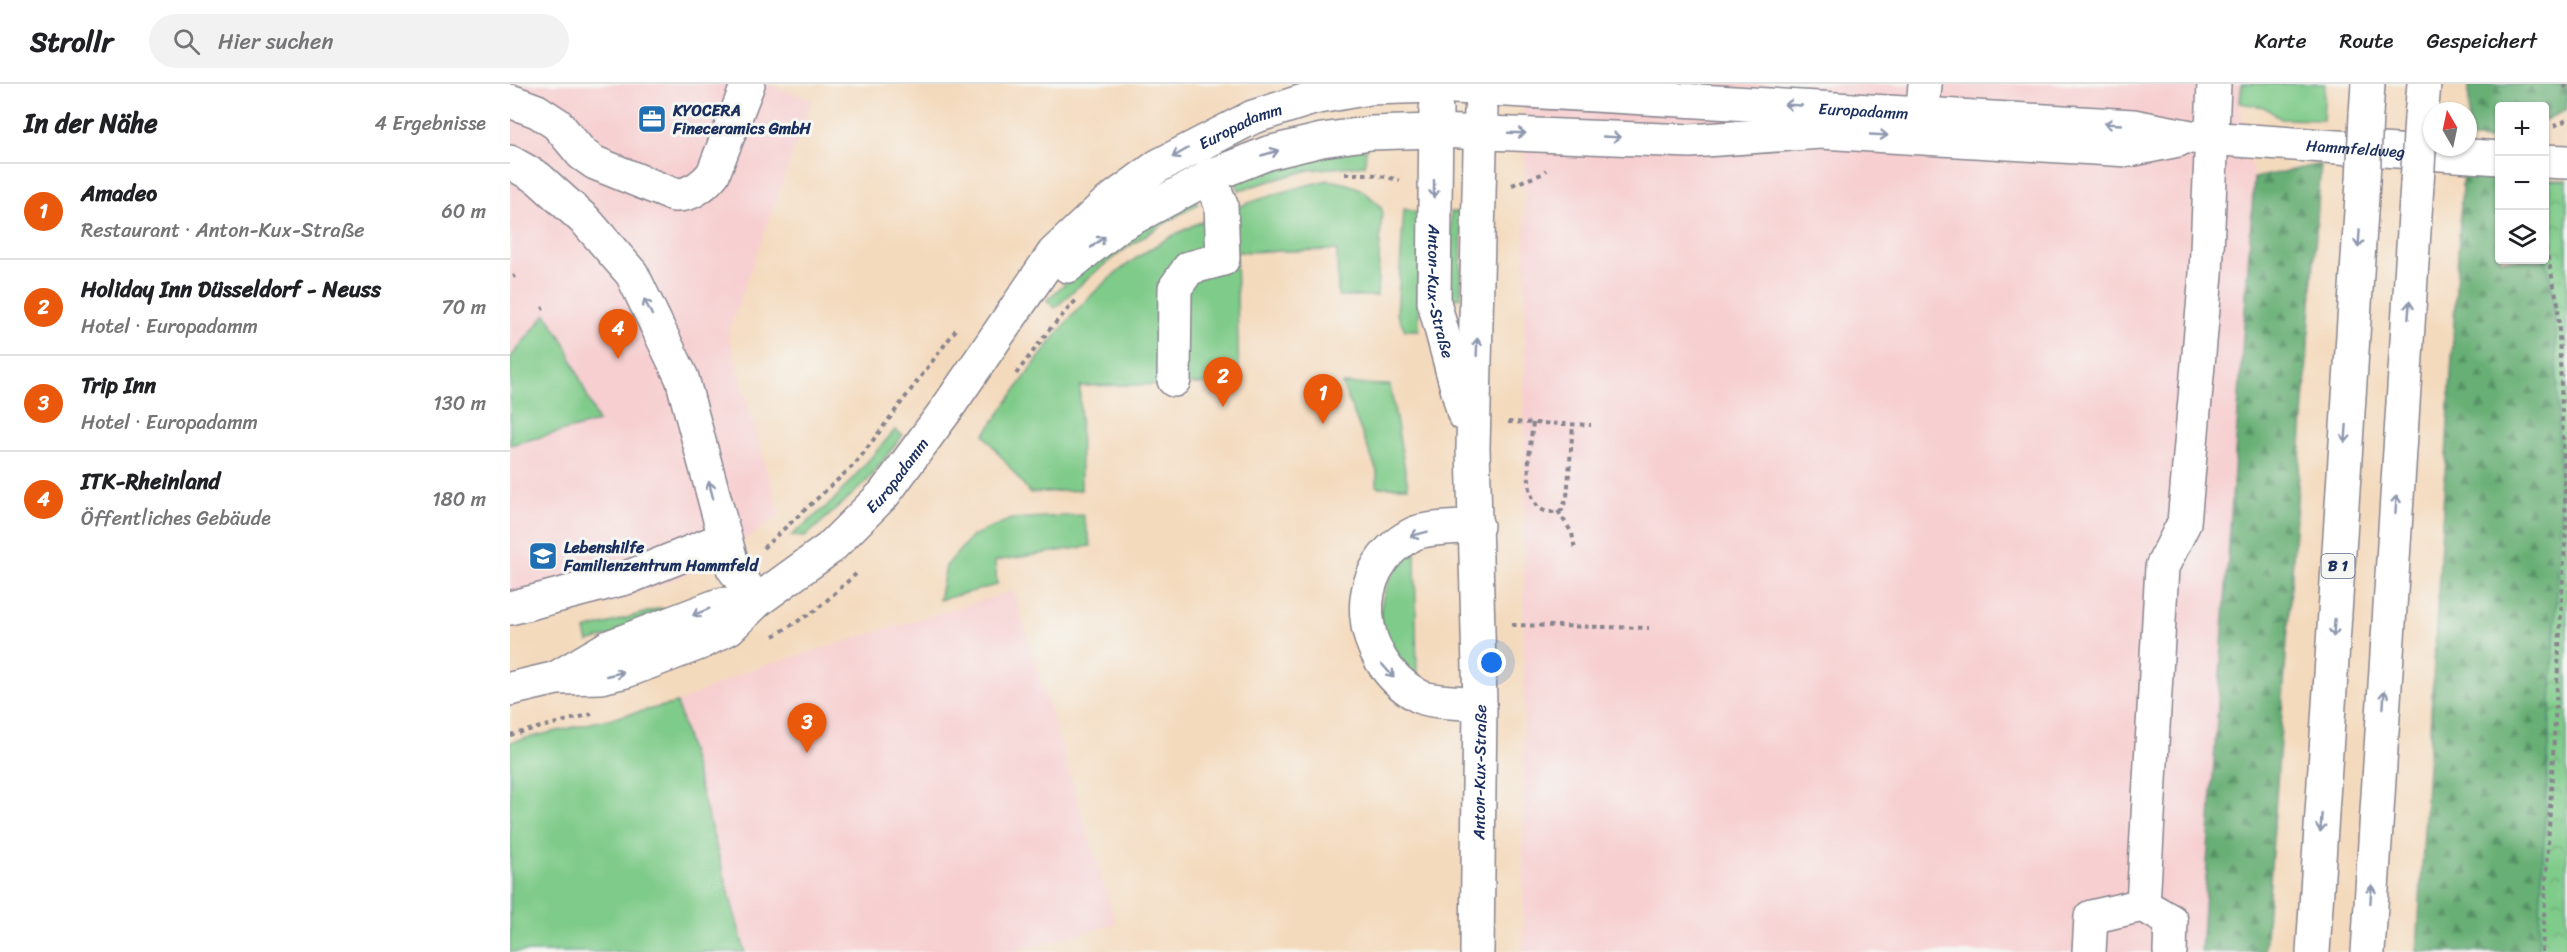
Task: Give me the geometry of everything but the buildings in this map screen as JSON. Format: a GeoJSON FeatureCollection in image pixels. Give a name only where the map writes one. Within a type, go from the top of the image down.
{"type":"FeatureCollection","features":[{"type":"Feature","properties":{"kind":"main road"},"geometry":{"type":"LineString","coordinates":[[510,101],[537,111],[557,124],[582,154],[606,169],[674,195],[683,196],[705,184],[713,174],[748,84]]}},
{"type":"Feature","properties":{"kind":"main road"},"geometry":{"type":"LineString","coordinates":[[2143,905],[2162,567],[2184,523],[2206,274],[2202,138],[2214,84]]}},
{"type":"Feature","properties":{"kind":"main road"},"geometry":{"type":"LineString","coordinates":[[2368,952],[2424,84]]}},
{"type":"Feature","properties":{"kind":"main road","name":"Anton-Kux-Straße"},"geometry":{"type":"LineString","coordinates":[[1437,85],[1434,302],[1473,434]]}},
{"type":"Feature","properties":{"kind":"main road","name":"Europadamm"},"geometry":{"type":"LineString","coordinates":[[510,688],[557,678],[601,677],[626,671],[729,628],[757,601],[830,548],[884,494],[1054,253],[1106,204],[1158,166],[1252,117],[1313,98],[1369,88],[1481,85],[2133,126],[2202,138]]}},
{"type":"Feature","properties":{"kind":"main road","name":"Anton-Kux-Straße"},"geometry":{"type":"LineString","coordinates":[[1477,952],[1480,704],[1473,434],[1481,85]]}},
{"type":"Feature","properties":{"kind":"main road","name":"B 1"},"geometry":{"type":"LineString","coordinates":[[2313,952],[2367,99]]}},
{"type":"Feature","properties":{"kind":"main road","name":"Europadamm"},"geometry":{"type":"LineString","coordinates":[[1006,322],[1068,266],[1118,226],[1209,176],[1268,153],[1322,140],[1371,133],[1435,130],[1690,141],[1821,132],[1923,112]]}},
{"type":"Feature","properties":{"kind":"main road","name":"Hammfeldweg"},"geometry":{"type":"LineString","coordinates":[[2202,138],[2495,158]]}},
{"type":"Feature","properties":{"kind":"main road"},"geometry":{"type":"LineString","coordinates":[[2549,161],[2567,162]]}},
{"type":"Feature","properties":{"kind":"main road"},"geometry":{"type":"LineString","coordinates":[[510,162],[538,178],[586,221],[632,274],[682,378],[728,553],[757,601]]}},
{"type":"Feature","properties":{"kind":"main road"},"geometry":{"type":"LineString","coordinates":[[1174,380],[1175,288],[1189,268],[1223,258],[1221,206],[1209,176]]}},
{"type":"Feature","properties":{"kind":"main road"},"geometry":{"type":"LineString","coordinates":[[1477,526],[1416,532],[1400,542],[1374,576],[1368,594],[1366,618],[1372,646],[1382,665],[1399,684],[1419,697],[1480,704]]}},
{"type":"Feature","properties":{"kind":"main road"},"geometry":{"type":"LineString","coordinates":[[510,608],[728,553]]}},
{"type":"Feature","properties":{"kind":"main road"},"geometry":{"type":"LineString","coordinates":[[2089,952],[2091,917],[2143,905],[2171,921],[2169,952]]}},
{"type":"Feature","properties":{"kind":"path"},"geometry":{"type":"LineString","coordinates":[[2564,84],[2567,90]]}},
{"type":"Feature","properties":{"kind":"path"},"geometry":{"type":"LineString","coordinates":[[2542,952],[2566,524],[2558,304],[2549,263]]}},
{"type":"Feature","properties":{"kind":"path"},"geometry":{"type":"LineString","coordinates":[[728,553],[763,548],[856,462],[961,323]]}},
{"type":"Feature","properties":{"kind":"path"},"geometry":{"type":"LineString","coordinates":[[1473,434],[1533,423],[1591,425]]}},
{"type":"Feature","properties":{"kind":"path"},"geometry":{"type":"LineString","coordinates":[[1533,423],[1529,488],[1534,502],[1542,511],[1552,513],[1562,510],[1567,496],[1573,425]]}},
{"type":"Feature","properties":{"kind":"path"},"geometry":{"type":"LineString","coordinates":[[1558,512],[1572,533],[1575,550]]}},
{"type":"Feature","properties":{"kind":"path"},"geometry":{"type":"LineString","coordinates":[[1478,624],[1649,628]]}},
{"type":"Feature","properties":{"kind":"shaded area"},"geometry":{"type":"Polygon","coordinates":[[[510,84],[765,84],[812,99],[728,334],[780,516],[716,560],[669,582],[612,602],[510,628],[510,84]]]}},
{"type":"Feature","properties":{"kind":"shaded area"},"geometry":{"type":"Polygon","coordinates":[[[1522,84],[2242,84],[2240,103],[2254,178],[2201,952],[1523,952],[1525,202],[1522,84]]]}},
{"type":"Feature","properties":{"kind":"shaded area"},"geometry":{"type":"Polygon","coordinates":[[[1013,591],[1116,924],[1013,952],[745,952],[677,703],[747,671],[1013,591]]]}},
{"type":"Feature","properties":{"kind":"green space"},"geometry":{"type":"Polygon","coordinates":[[[2242,84],[2325,84],[2323,120],[2281,119],[2264,107],[2240,103],[2242,84]]]}},
{"type":"Feature","properties":{"kind":"green space"},"geometry":{"type":"Polygon","coordinates":[[[2469,84],[2567,84],[2567,110],[2549,118],[2549,102],[2495,102],[2495,140],[2477,139],[2477,102],[2469,102],[2469,84]]]}},
{"type":"Feature","properties":{"kind":"green space"},"geometry":{"type":"Polygon","coordinates":[[[1366,148],[1365,165],[1309,170],[1239,190],[1234,179],[1271,166],[1366,148]]]}},
{"type":"Feature","properties":{"kind":"green space"},"geometry":{"type":"Polygon","coordinates":[[[2321,164],[2265,952],[2201,952],[2254,178],[2321,164]]]}},
{"type":"Feature","properties":{"kind":"green space"},"geometry":{"type":"Polygon","coordinates":[[[2463,168],[2495,169],[2495,264],[2548,264],[2555,302],[2561,517],[2538,952],[2417,952],[2463,168]]]}},
{"type":"Feature","properties":{"kind":"green space"},"geometry":{"type":"Polygon","coordinates":[[[1328,180],[1359,188],[1382,209],[1377,296],[1338,296],[1337,250],[1236,252],[1239,383],[1080,386],[1081,490],[1030,493],[984,435],[1042,354],[1080,307],[1134,260],[1194,225],[1260,199],[1328,180]]]}},
{"type":"Feature","properties":{"kind":"green space"},"geometry":{"type":"Polygon","coordinates":[[[2549,180],[2567,180],[2567,952],[2538,952],[2561,517],[2555,302],[2548,264],[2549,180]]]}},
{"type":"Feature","properties":{"kind":"green space"},"geometry":{"type":"Polygon","coordinates":[[[1192,194],[1198,204],[1123,251],[1089,277],[1055,308],[1047,300],[1086,264],[1192,194]]]}},
{"type":"Feature","properties":{"kind":"green space"},"geometry":{"type":"Polygon","coordinates":[[[1404,209],[1419,213],[1419,330],[1405,330],[1397,314],[1404,209]]]}},
{"type":"Feature","properties":{"kind":"green space"},"geometry":{"type":"Polygon","coordinates":[[[1451,212],[1462,212],[1461,298],[1450,298],[1451,212]]]}},
{"type":"Feature","properties":{"kind":"green space"},"geometry":{"type":"Polygon","coordinates":[[[546,314],[565,343],[598,422],[510,445],[510,358],[546,314]]]}},
{"type":"Feature","properties":{"kind":"green space"},"geometry":{"type":"Polygon","coordinates":[[[1342,384],[1390,385],[1408,487],[1377,487],[1377,471],[1342,384]]]}},
{"type":"Feature","properties":{"kind":"green space"},"geometry":{"type":"Polygon","coordinates":[[[895,430],[903,435],[867,481],[805,537],[791,536],[833,501],[895,430]]]}},
{"type":"Feature","properties":{"kind":"green space"},"geometry":{"type":"Polygon","coordinates":[[[1083,515],[1091,546],[995,561],[997,585],[939,600],[946,566],[972,536],[1011,519],[1083,515]]]}},
{"type":"Feature","properties":{"kind":"green space"},"geometry":{"type":"Polygon","coordinates":[[[1415,550],[1417,682],[1387,647],[1381,629],[1380,616],[1390,579],[1405,558],[1415,550]]]}},
{"type":"Feature","properties":{"kind":"green space"},"geometry":{"type":"Polygon","coordinates":[[[661,608],[664,619],[588,642],[585,630],[661,608]]]}},
{"type":"Feature","properties":{"kind":"green space"},"geometry":{"type":"Polygon","coordinates":[[[677,703],[745,952],[510,952],[510,742],[677,703]]]}},
{"type":"Feature","properties":{"kind":"place","name":"KYOCERA Fineceramics GmbH"},"geometry":{"type":"Point","coordinates":[652,119]}},
{"type":"Feature","properties":{"kind":"place","name":"ITK-Rheinland"},"geometry":{"type":"Point","coordinates":[618,359]}},
{"type":"Feature","properties":{"kind":"place","name":"Holiday Inn Düsseldorf - Neuss"},"geometry":{"type":"Point","coordinates":[1223,407]}},
{"type":"Feature","properties":{"kind":"place","name":"Amadeo"},"geometry":{"type":"Point","coordinates":[1323,424]}},
{"type":"Feature","properties":{"kind":"place","name":"Lebenshilfe Familienzentrum Hammfeld"},"geometry":{"type":"Point","coordinates":[543,556]}},
{"type":"Feature","properties":{"kind":"place","name":"Trip Inn"},"geometry":{"type":"Point","coordinates":[807,753]}}]}
